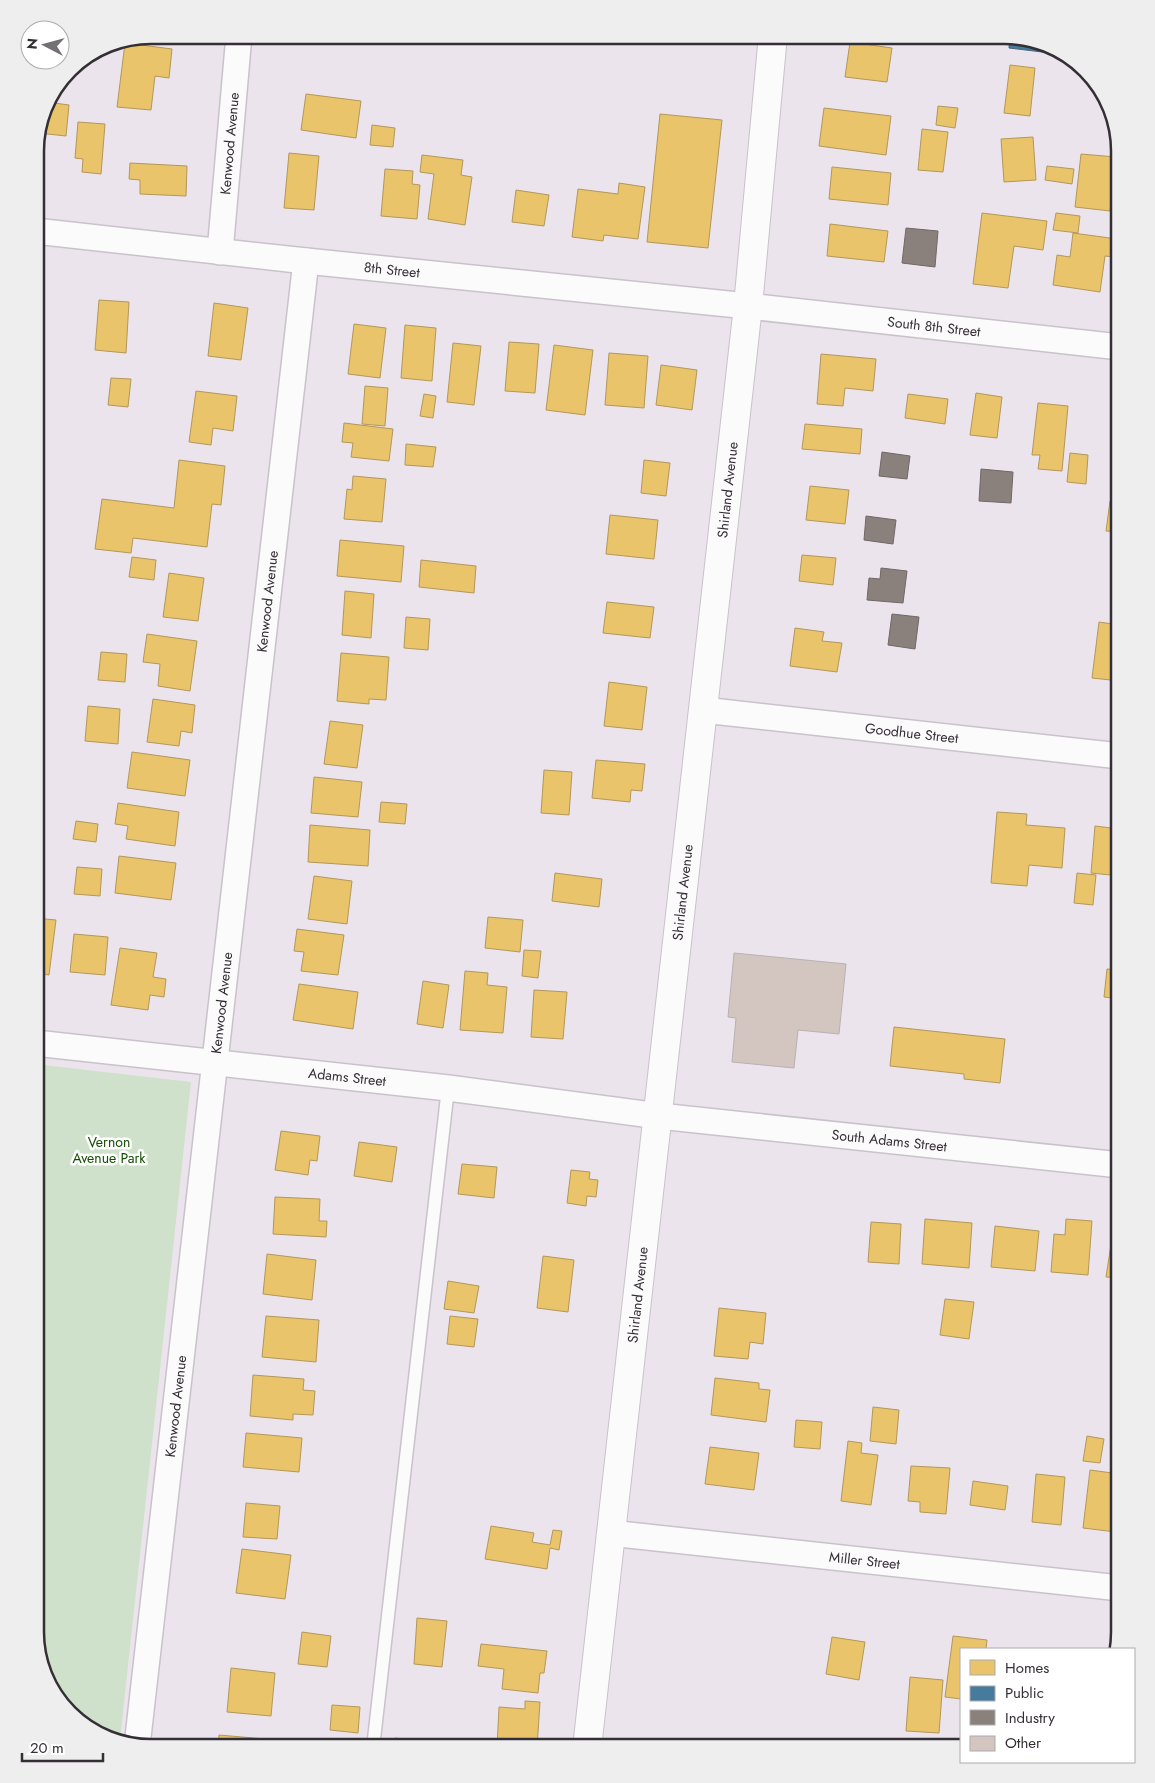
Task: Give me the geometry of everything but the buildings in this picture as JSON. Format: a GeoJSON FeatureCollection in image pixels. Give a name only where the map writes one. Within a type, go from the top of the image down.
{"type":"FeatureCollection","features":[{"type":"Feature","properties":{"kind":"street","name":"Kenwood Avenue"},"geometry":{"type":"LineString","coordinates":[[220,252],[239,44]]}},
{"type":"Feature","properties":{"kind":"street","name":"Shirland Avenue"},"geometry":{"type":"LineString","coordinates":[[588,1739],[748,306],[772,44]]}},
{"type":"Feature","properties":{"kind":"street","name":"8th Street"},"geometry":{"type":"LineString","coordinates":[[44,232],[748,306]]}},
{"type":"Feature","properties":{"kind":"street","name":"Kenwood Avenue"},"geometry":{"type":"LineString","coordinates":[[138,1738],[306,261]]}},
{"type":"Feature","properties":{"kind":"street","name":"South 8th Street"},"geometry":{"type":"LineString","coordinates":[[748,306],[1111,346]]}},
{"type":"Feature","properties":{"kind":"street","name":"Goodhue Street"},"geometry":{"type":"LineString","coordinates":[[703,710],[1111,755]]}},
{"type":"Feature","properties":{"kind":"street","name":"Adams Street"},"geometry":{"type":"LineString","coordinates":[[44,1044],[448,1088],[658,1116]]}},
{"type":"Feature","properties":{"kind":"street","name":"South Adams Street"},"geometry":{"type":"LineString","coordinates":[[658,1116],[1111,1164]]}},
{"type":"Feature","properties":{"kind":"street","name":"Miller Street"},"geometry":{"type":"LineString","coordinates":[[610,1533],[1111,1587]]}},
{"type":"Feature","properties":{"kind":"lane"},"geometry":{"type":"LineString","coordinates":[[374,1739],[448,1088]]}},
{"type":"Feature","properties":{"kind":"green space","name":"Vernon Avenue Park"},"geometry":{"type":"Polygon","coordinates":[[[44,1065],[191,1082],[121,1735],[91,1721],[75,1708],[58,1686],[47,1660],[45,1646],[44,1065]]]}}]}
